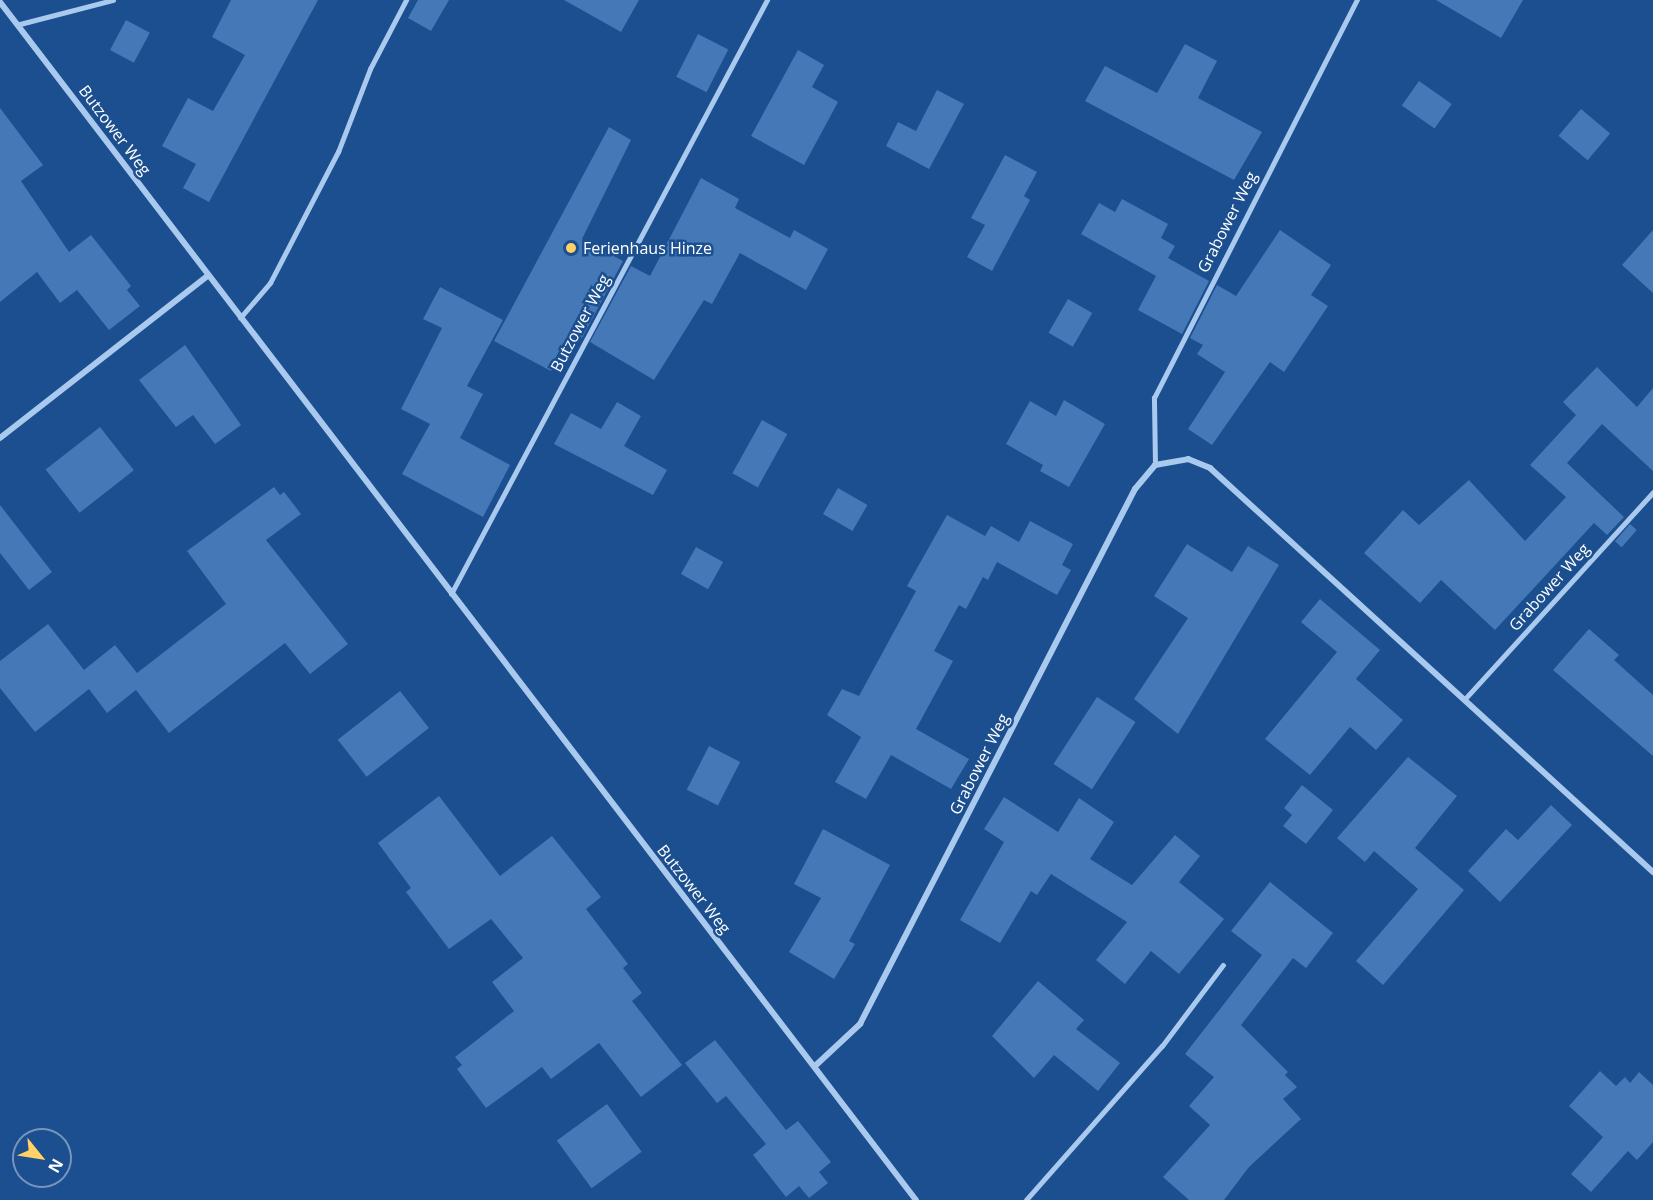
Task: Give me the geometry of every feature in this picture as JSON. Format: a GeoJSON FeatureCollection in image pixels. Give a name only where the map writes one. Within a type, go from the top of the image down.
{"type":"FeatureCollection","features":[{"type":"Feature","properties":{"kind":"street","name":"Butzower Weg"},"geometry":{"type":"LineString","coordinates":[[0,2],[20,24],[207,276],[450,595],[916,1200]]}},
{"type":"Feature","properties":{"kind":"street"},"geometry":{"type":"LineString","coordinates":[[0,438],[207,276]]}},
{"type":"Feature","properties":{"kind":"street"},"geometry":{"type":"LineString","coordinates":[[1155,465],[1188,459],[1210,468],[1653,872]]}},
{"type":"Feature","properties":{"kind":"street","name":"Grabower Weg"},"geometry":{"type":"LineString","coordinates":[[815,1066],[860,1024],[1135,489],[1155,465]]}},
{"type":"Feature","properties":{"kind":"lane"},"geometry":{"type":"LineString","coordinates":[[20,24],[113,0]]}},
{"type":"Feature","properties":{"kind":"lane"},"geometry":{"type":"LineString","coordinates":[[240,318],[270,283],[338,152],[370,69],[406,0]]}},
{"type":"Feature","properties":{"kind":"lane","name":"Butzower Weg"},"geometry":{"type":"LineString","coordinates":[[450,595],[766,0]]}},
{"type":"Feature","properties":{"kind":"lane","name":"Grabower Weg"},"geometry":{"type":"LineString","coordinates":[[1155,465],[1154,398],[1357,0]]}},
{"type":"Feature","properties":{"kind":"lane","name":"Grabower Weg"},"geometry":{"type":"LineString","coordinates":[[1464,700],[1653,492]]}},
{"type":"Feature","properties":{"kind":"lane"},"geometry":{"type":"LineString","coordinates":[[1026,1200],[1162,1046],[1223,965]]}},
{"type":"Feature","properties":{"kind":"building"},"geometry":{"type":"Polygon","coordinates":[[[231,0],[318,0],[209,202],[183,188],[196,164],[162,146],[188,98],[213,111],[245,55],[212,37],[231,0]]]}},
{"type":"Feature","properties":{"kind":"building"},"geometry":{"type":"Polygon","coordinates":[[[418,0],[449,0],[431,31],[408,18],[418,0]]]}},
{"type":"Feature","properties":{"kind":"building"},"geometry":{"type":"Polygon","coordinates":[[[564,0],[639,0],[621,32],[564,0]]]}},
{"type":"Feature","properties":{"kind":"building"},"geometry":{"type":"Polygon","coordinates":[[[1436,0],[1523,0],[1501,38],[1436,0]]]}},
{"type":"Feature","properties":{"kind":"building"},"geometry":{"type":"Polygon","coordinates":[[[126,20],[150,33],[134,63],[110,50],[126,20]]]}},
{"type":"Feature","properties":{"kind":"building"},"geometry":{"type":"Polygon","coordinates":[[[698,34],[728,49],[707,92],[676,77],[698,34]]]}},
{"type":"Feature","properties":{"kind":"building"},"geometry":{"type":"Polygon","coordinates":[[[1185,44],[1217,61],[1198,98],[1262,132],[1234,180],[1085,101],[1105,66],[1157,93],[1185,44]]]}},
{"type":"Feature","properties":{"kind":"building"},"geometry":{"type":"Polygon","coordinates":[[[798,50],[824,65],[812,87],[838,102],[804,165],[751,136],[798,50]]]}},
{"type":"Feature","properties":{"kind":"building"},"geometry":{"type":"Polygon","coordinates":[[[1419,81],[1452,104],[1435,129],[1402,106],[1419,81]]]}},
{"type":"Feature","properties":{"kind":"building"},"geometry":{"type":"Polygon","coordinates":[[[937,90],[964,104],[929,169],[886,146],[898,122],[916,131],[937,90]]]}},
{"type":"Feature","properties":{"kind":"building"},"geometry":{"type":"Polygon","coordinates":[[[0,108],[43,165],[21,181],[69,252],[91,235],[131,286],[127,290],[140,306],[109,330],[77,290],[60,303],[37,272],[0,302],[0,108]]]}},
{"type":"Feature","properties":{"kind":"building"},"geometry":{"type":"Polygon","coordinates":[[[1581,109],[1610,133],[1588,160],[1559,136],[1581,109]]]}},
{"type":"Feature","properties":{"kind":"building","name":"Ferienhaus Hinze"},"geometry":{"type":"Polygon","coordinates":[[[609,127],[631,140],[582,239],[623,261],[582,338],[573,332],[551,371],[494,341],[609,127]]]}},
{"type":"Feature","properties":{"kind":"building"},"geometry":{"type":"Polygon","coordinates":[[[1005,155],[1037,172],[1024,196],[1030,200],[992,271],[967,257],[985,225],[971,218],[1005,155]]]}},
{"type":"Feature","properties":{"kind":"building"},"geometry":{"type":"Polygon","coordinates":[[[701,178],[739,199],[735,208],[790,238],[794,230],[828,249],[806,290],[740,253],[712,304],[704,300],[654,380],[590,342],[631,266],[650,276],[701,178]]]}},
{"type":"Feature","properties":{"kind":"building"},"geometry":{"type":"Polygon","coordinates":[[[1122,199],[1168,224],[1161,238],[1175,246],[1168,258],[1209,281],[1182,334],[1138,310],[1156,276],[1081,234],[1099,203],[1115,212],[1122,199]]]}},
{"type":"Feature","properties":{"kind":"building"},"geometry":{"type":"Polygon","coordinates":[[[1280,230],[1331,265],[1311,295],[1328,306],[1284,372],[1270,362],[1212,445],[1188,429],[1225,372],[1197,354],[1203,345],[1190,338],[1217,285],[1236,296],[1280,230]]]}},
{"type":"Feature","properties":{"kind":"building"},"geometry":{"type":"Polygon","coordinates":[[[1653,230],[1653,293],[1622,265],[1653,230]]]}},
{"type":"Feature","properties":{"kind":"building"},"geometry":{"type":"Polygon","coordinates":[[[440,287],[503,320],[467,386],[483,394],[460,438],[510,465],[483,517],[402,474],[430,424],[401,409],[442,328],[423,319],[440,287]]]}},
{"type":"Feature","properties":{"kind":"building"},"geometry":{"type":"Polygon","coordinates":[[[1068,299],[1092,313],[1073,347],[1048,333],[1068,299]]]}},
{"type":"Feature","properties":{"kind":"building"},"geometry":{"type":"Polygon","coordinates":[[[185,345],[241,425],[215,444],[193,415],[176,427],[139,380],[185,345]]]}},
{"type":"Feature","properties":{"kind":"building"},"geometry":{"type":"Polygon","coordinates":[[[1597,367],[1637,407],[1653,388],[1653,471],[1602,424],[1567,463],[1624,517],[1607,535],[1594,523],[1495,630],[1441,580],[1420,603],[1364,553],[1403,510],[1419,525],[1469,480],[1525,541],[1566,497],[1530,465],[1576,415],[1563,402],[1597,367]]]}},
{"type":"Feature","properties":{"kind":"building"},"geometry":{"type":"Polygon","coordinates":[[[1064,400],[1105,424],[1069,487],[1040,471],[1043,465],[1006,444],[1030,401],[1056,416],[1064,400]]]}},
{"type":"Feature","properties":{"kind":"building"},"geometry":{"type":"Polygon","coordinates":[[[617,402],[641,416],[624,446],[667,470],[653,495],[554,444],[571,413],[601,429],[617,402]]]}},
{"type":"Feature","properties":{"kind":"building"},"geometry":{"type":"Polygon","coordinates":[[[762,420],[787,434],[758,487],[732,473],[762,420]]]}},
{"type":"Feature","properties":{"kind":"building"},"geometry":{"type":"Polygon","coordinates":[[[100,427],[134,470],[79,513],[46,469],[100,427]]]}},
{"type":"Feature","properties":{"kind":"building"},"geometry":{"type":"Polygon","coordinates":[[[274,487],[280,495],[284,492],[301,514],[266,540],[348,644],[310,674],[285,643],[169,733],[136,690],[107,713],[89,689],[35,732],[0,688],[0,661],[48,624],[84,670],[115,645],[137,673],[226,604],[187,551],[274,487]]]}},
{"type":"Feature","properties":{"kind":"building"},"geometry":{"type":"Polygon","coordinates":[[[838,488],[867,505],[852,531],[823,514],[838,488]]]}},
{"type":"Feature","properties":{"kind":"building"},"geometry":{"type":"Polygon","coordinates":[[[0,505],[52,572],[29,590],[0,553],[0,505]]]}},
{"type":"Feature","properties":{"kind":"building"},"geometry":{"type":"Polygon","coordinates":[[[947,515],[985,536],[991,526],[1019,542],[1030,521],[1073,544],[1062,565],[1071,570],[1057,595],[997,562],[988,580],[983,577],[966,609],[959,605],[934,651],[953,661],[916,729],[969,759],[951,789],[891,755],[866,799],[835,782],[861,737],[827,715],[842,689],[859,696],[916,591],[907,586],[947,515]]]}},
{"type":"Feature","properties":{"kind":"building"},"geometry":{"type":"Polygon","coordinates":[[[1630,524],[1637,530],[1622,547],[1615,541],[1630,524]]]}},
{"type":"Feature","properties":{"kind":"building"},"geometry":{"type":"Polygon","coordinates":[[[1187,544],[1232,572],[1248,546],[1279,565],[1178,734],[1134,699],[1188,618],[1154,596],[1187,544]]]}},
{"type":"Feature","properties":{"kind":"building"},"geometry":{"type":"Polygon","coordinates":[[[696,547],[723,562],[708,589],[681,574],[696,547]]]}},
{"type":"Feature","properties":{"kind":"building"},"geometry":{"type":"Polygon","coordinates":[[[1320,599],[1380,650],[1356,679],[1403,720],[1376,750],[1350,727],[1310,775],[1265,739],[1337,652],[1301,622],[1320,599]]]}},
{"type":"Feature","properties":{"kind":"building"},"geometry":{"type":"Polygon","coordinates":[[[1589,629],[1619,655],[1614,660],[1653,695],[1653,756],[1553,670],[1589,629]]]}},
{"type":"Feature","properties":{"kind":"building"},"geometry":{"type":"Polygon","coordinates":[[[400,691],[429,728],[367,777],[338,740],[400,691]]]}},
{"type":"Feature","properties":{"kind":"building"},"geometry":{"type":"Polygon","coordinates":[[[1097,697],[1136,722],[1092,789],[1053,764],[1097,697]]]}},
{"type":"Feature","properties":{"kind":"building"},"geometry":{"type":"Polygon","coordinates":[[[709,746],[740,762],[718,806],[687,790],[709,746]]]}},
{"type":"Feature","properties":{"kind":"building"},"geometry":{"type":"Polygon","coordinates":[[[1408,757],[1457,796],[1415,848],[1464,890],[1383,985],[1356,961],[1418,889],[1374,851],[1365,862],[1337,838],[1408,757]]]}},
{"type":"Feature","properties":{"kind":"building"},"geometry":{"type":"Polygon","coordinates":[[[1302,785],[1333,810],[1306,844],[1283,826],[1292,815],[1284,808],[1302,785]]]}},
{"type":"Feature","properties":{"kind":"building"},"geometry":{"type":"Polygon","coordinates":[[[439,796],[500,876],[552,836],[601,897],[586,909],[628,964],[623,968],[642,993],[632,1001],[682,1065],[641,1097],[599,1043],[551,1079],[542,1067],[486,1108],[457,1069],[462,1065],[455,1057],[514,1011],[492,982],[523,958],[491,919],[449,949],[406,892],[411,888],[378,843],[439,796]]]}},
{"type":"Feature","properties":{"kind":"building"},"geometry":{"type":"Polygon","coordinates":[[[1004,797],[1058,832],[1079,798],[1114,822],[1090,859],[1132,885],[1175,835],[1200,856],[1179,882],[1224,919],[1179,974],[1151,951],[1125,984],[1096,960],[1127,922],[1051,874],[1037,895],[1031,891],[1000,943],[960,920],[1004,842],[984,829],[1004,797]]]}},
{"type":"Feature","properties":{"kind":"building"},"geometry":{"type":"Polygon","coordinates":[[[1551,805],[1572,825],[1500,902],[1468,871],[1506,829],[1518,840],[1551,805]]]}},
{"type":"Feature","properties":{"kind":"building"},"geometry":{"type":"Polygon","coordinates":[[[823,829],[890,865],[849,941],[855,944],[834,979],[789,952],[821,898],[794,884],[823,829]]]}},
{"type":"Feature","properties":{"kind":"building"},"geometry":{"type":"Polygon","coordinates":[[[1270,882],[1333,933],[1306,968],[1293,958],[1241,1025],[1288,1072],[1285,1075],[1297,1087],[1283,1099],[1301,1119],[1249,1167],[1224,1200],[1189,1200],[1163,1177],[1210,1125],[1189,1106],[1214,1077],[1185,1054],[1262,955],[1231,931],[1270,882]]]}},
{"type":"Feature","properties":{"kind":"building"},"geometry":{"type":"Polygon","coordinates":[[[1038,981],[1084,1020],[1076,1029],[1120,1063],[1098,1091],[1054,1055],[1034,1078],[992,1036],[1038,981]]]}},
{"type":"Feature","properties":{"kind":"building"},"geometry":{"type":"Polygon","coordinates":[[[715,1040],[786,1130],[798,1121],[831,1162],[819,1172],[828,1183],[809,1198],[799,1186],[786,1197],[753,1155],[766,1144],[726,1096],[717,1103],[685,1063],[715,1040]]]}},
{"type":"Feature","properties":{"kind":"building"},"geometry":{"type":"Polygon","coordinates":[[[1600,1071],[1616,1086],[1625,1077],[1630,1083],[1639,1072],[1653,1085],[1653,1142],[1637,1160],[1628,1151],[1591,1192],[1571,1174],[1603,1137],[1569,1106],[1600,1071]]]}},
{"type":"Feature","properties":{"kind":"building"},"geometry":{"type":"Polygon","coordinates":[[[607,1104],[642,1152],[592,1188],[557,1140],[607,1104]]]}},
{"type":"Feature","properties":{"kind":"place","name":"Ferienhaus Hinze"},"geometry":{"type":"Point","coordinates":[571,248]}}]}
